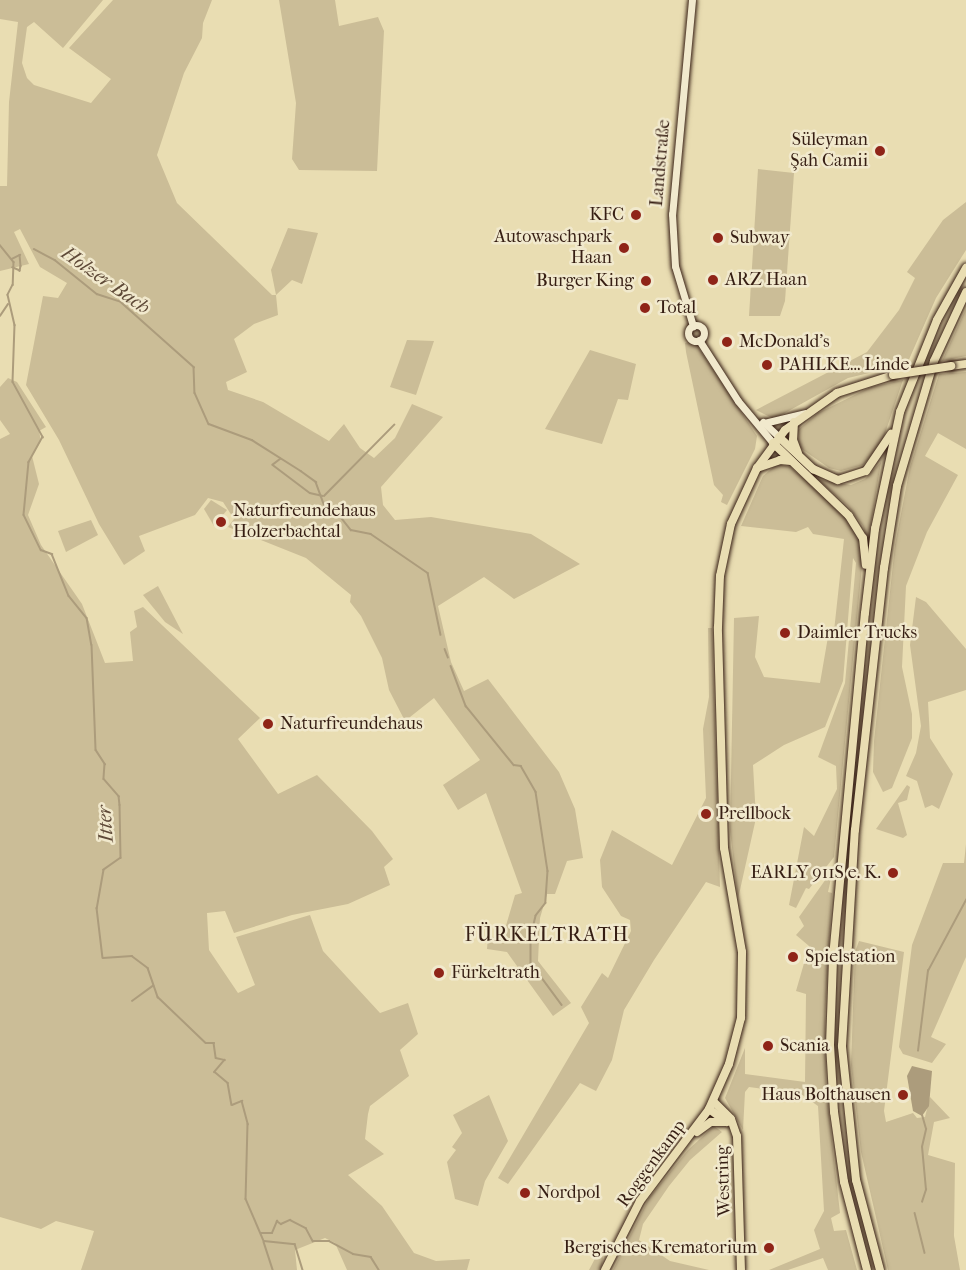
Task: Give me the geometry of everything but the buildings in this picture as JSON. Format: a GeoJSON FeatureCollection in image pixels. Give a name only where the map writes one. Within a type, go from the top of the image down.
{"type":"FeatureCollection","features":[{"type":"Feature","properties":{"kind":"highway"},"geometry":{"type":"LineString","coordinates":[[776,440],[824,476],[838,480],[857,476],[879,458],[900,412],[928,339],[966,268]]}},
{"type":"Feature","properties":{"kind":"highway"},"geometry":{"type":"LineString","coordinates":[[880,1270],[856,1180],[843,1058],[845,957],[855,830],[884,568],[897,486],[917,408],[966,292]]}},
{"type":"Feature","properties":{"kind":"highway"},"geometry":{"type":"LineString","coordinates":[[957,311],[966,301]]}},
{"type":"Feature","properties":{"kind":"highway"},"geometry":{"type":"LineString","coordinates":[[867,1270],[844,1182],[834,1112],[830,1045],[841,859],[865,613],[875,529],[900,412]]}},
{"type":"Feature","properties":{"kind":"highway"},"geometry":{"type":"LineString","coordinates":[[794,422],[793,440],[800,456]]}},
{"type":"Feature","properties":{"kind":"highway"},"geometry":{"type":"LineString","coordinates":[[776,440],[792,462],[839,504],[863,538],[865,613]]}},
{"type":"Feature","properties":{"kind":"highway"},"geometry":{"type":"LineString","coordinates":[[757,468],[780,460],[792,462]]}},
{"type":"Feature","properties":{"kind":"main road","name":"Landstraße"},"geometry":{"type":"LineString","coordinates":[[692,0],[672,214],[675,266],[693,326],[704,330],[699,340],[750,416]]}},
{"type":"Feature","properties":{"kind":"main road"},"geometry":{"type":"LineString","coordinates":[[711,1105],[729,1064],[739,1026],[743,963],[724,848],[718,612],[726,542],[757,468],[776,440],[805,413],[853,386],[893,375],[966,364]]}},
{"type":"Feature","properties":{"kind":"main road"},"geometry":{"type":"LineString","coordinates":[[764,423],[805,413]]}},
{"type":"Feature","properties":{"kind":"main road"},"geometry":{"type":"LineString","coordinates":[[750,416],[764,423],[776,440]]}},
{"type":"Feature","properties":{"kind":"main road"},"geometry":{"type":"LineString","coordinates":[[750,416],[776,440]]}},
{"type":"Feature","properties":{"kind":"main road","name":"Westring"},"geometry":{"type":"LineString","coordinates":[[711,1105],[726,1122],[734,1127]]}},
{"type":"Feature","properties":{"kind":"main road","name":"Westring"},"geometry":{"type":"LineString","coordinates":[[711,1105],[727,1113],[738,1140],[741,1270]]}},
{"type":"Feature","properties":{"kind":"main road","name":"Roggenkamp"},"geometry":{"type":"LineString","coordinates":[[605,1270],[640,1202],[693,1134],[711,1105]]}},
{"type":"Feature","properties":{"kind":"main road"},"geometry":{"type":"LineString","coordinates":[[693,1134],[711,1122],[726,1122]]}},
{"type":"Feature","properties":{"kind":"shaded area"},"geometry":{"type":"Polygon","coordinates":[[[0,0],[103,0],[63,48],[34,22],[27,27],[22,63],[27,78],[34,85],[91,103],[111,79],[69,48],[113,0],[212,0],[203,23],[202,38],[184,73],[157,155],[177,203],[272,295],[276,295],[278,315],[254,324],[234,339],[247,372],[226,382],[228,390],[263,402],[329,441],[344,424],[360,448],[374,458],[395,438],[412,404],[443,417],[381,487],[383,505],[395,520],[431,517],[531,534],[580,564],[514,599],[484,577],[438,606],[451,662],[464,691],[488,679],[559,772],[575,809],[583,858],[567,861],[555,894],[547,894],[540,918],[538,961],[571,1003],[553,1016],[507,952],[487,949],[488,936],[502,939],[515,895],[522,893],[486,793],[458,810],[443,785],[480,760],[434,698],[405,721],[389,690],[382,658],[361,616],[350,602],[351,595],[306,558],[228,527],[234,519],[223,502],[208,498],[195,515],[139,536],[145,551],[124,565],[99,524],[59,440],[26,385],[43,296],[58,298],[67,283],[40,267],[20,229],[14,232],[29,264],[0,271],[0,186],[7,186],[9,102],[18,22],[0,19],[0,0]]]}},
{"type":"Feature","properties":{"kind":"shaded area"},"geometry":{"type":"Polygon","coordinates":[[[279,0],[335,0],[339,26],[378,17],[384,31],[377,171],[299,170],[292,159],[296,103],[279,0]]]}},
{"type":"Feature","properties":{"kind":"shaded area"},"geometry":{"type":"Polygon","coordinates":[[[758,169],[794,173],[785,301],[780,316],[749,316],[758,169]]]}},
{"type":"Feature","properties":{"kind":"shaded area"},"geometry":{"type":"Polygon","coordinates":[[[966,202],[966,250],[936,298],[907,364],[848,378],[774,419],[756,410],[867,352],[899,310],[915,278],[907,272],[943,220],[966,202]]]}},
{"type":"Feature","properties":{"kind":"shaded area"},"geometry":{"type":"Polygon","coordinates":[[[288,228],[318,233],[302,284],[292,280],[276,295],[271,270],[288,228]]]}},
{"type":"Feature","properties":{"kind":"shaded area"},"geometry":{"type":"Polygon","coordinates":[[[966,309],[966,356],[942,361],[963,315],[966,309]]]}},
{"type":"Feature","properties":{"kind":"shaded area"},"geometry":{"type":"Polygon","coordinates":[[[407,340],[434,341],[416,395],[390,387],[407,340]]]}},
{"type":"Feature","properties":{"kind":"shaded area"},"geometry":{"type":"Polygon","coordinates":[[[689,342],[698,347],[757,436],[755,449],[727,505],[721,502],[723,495],[714,485],[686,352],[685,343],[689,342]]]}},
{"type":"Feature","properties":{"kind":"shaded area"},"geometry":{"type":"Polygon","coordinates":[[[590,350],[636,364],[628,400],[618,399],[602,444],[545,429],[590,350]]]}},
{"type":"Feature","properties":{"kind":"shaded area"},"geometry":{"type":"Polygon","coordinates":[[[966,372],[966,449],[938,433],[925,456],[958,475],[927,532],[906,586],[902,667],[912,714],[912,738],[892,788],[883,792],[873,772],[874,741],[895,545],[910,467],[939,374],[966,372]]]}},
{"type":"Feature","properties":{"kind":"shaded area"},"geometry":{"type":"Polygon","coordinates":[[[8,378],[17,382],[46,427],[39,431],[41,441],[32,456],[39,484],[28,515],[41,545],[82,604],[105,663],[133,661],[130,632],[137,627],[134,611],[143,607],[260,718],[238,739],[278,794],[317,775],[372,831],[393,859],[384,867],[390,885],[348,904],[292,915],[234,933],[225,911],[207,913],[209,950],[238,993],[255,985],[236,937],[310,915],[323,951],[380,1013],[408,1003],[418,1034],[400,1050],[409,1076],[370,1106],[368,1114],[365,1139],[384,1154],[348,1175],[382,1206],[414,1253],[436,1261],[470,1259],[467,1270],[347,1270],[335,1243],[325,1238],[295,1250],[297,1270],[81,1270],[94,1231],[56,1221],[41,1229],[0,1217],[0,439],[10,434],[0,420],[0,387],[8,378]]]}},
{"type":"Feature","properties":{"kind":"shaded area"},"geometry":{"type":"Polygon","coordinates":[[[903,380],[881,445],[863,465],[841,471],[829,468],[799,447],[798,430],[818,413],[871,387],[903,380]]]}},
{"type":"Feature","properties":{"kind":"shaded area"},"geometry":{"type":"Polygon","coordinates":[[[881,462],[868,542],[863,526],[848,506],[817,479],[851,485],[865,479],[881,462]]]}},
{"type":"Feature","properties":{"kind":"shaded area"},"geometry":{"type":"Polygon","coordinates":[[[777,464],[790,467],[839,509],[860,536],[862,566],[834,857],[809,889],[806,888],[796,908],[789,905],[804,827],[814,836],[837,789],[836,766],[818,757],[845,683],[856,563],[853,558],[843,681],[825,727],[784,745],[753,765],[756,818],[738,899],[730,830],[734,618],[759,616],[755,657],[764,677],[820,683],[829,631],[834,631],[844,539],[813,534],[808,527],[796,532],[741,526],[763,476],[777,464]]]}},
{"type":"Feature","properties":{"kind":"shaded area"},"geometry":{"type":"Polygon","coordinates":[[[211,500],[227,510],[214,526],[204,509],[211,500]]]}},
{"type":"Feature","properties":{"kind":"shaded area"},"geometry":{"type":"Polygon","coordinates":[[[91,520],[98,535],[66,552],[58,531],[91,520]]]}},
{"type":"Feature","properties":{"kind":"shaded area"},"geometry":{"type":"Polygon","coordinates":[[[158,586],[183,634],[165,622],[143,595],[158,586]]]}},
{"type":"Feature","properties":{"kind":"shaded area"},"geometry":{"type":"Polygon","coordinates":[[[916,597],[926,602],[966,649],[966,690],[928,702],[930,738],[953,774],[939,809],[932,805],[925,808],[917,781],[906,776],[916,753],[921,726],[910,645],[916,597]]]}},
{"type":"Feature","properties":{"kind":"shaded area"},"geometry":{"type":"Polygon","coordinates":[[[708,628],[712,628],[720,887],[706,882],[654,960],[624,1010],[612,1060],[596,1091],[580,1083],[508,1184],[498,1178],[589,1023],[581,1007],[602,973],[608,978],[631,931],[630,920],[621,916],[602,887],[600,860],[612,830],[672,865],[706,798],[703,729],[709,697],[708,628]]]}},
{"type":"Feature","properties":{"kind":"shaded area"},"geometry":{"type":"Polygon","coordinates":[[[907,785],[910,787],[907,800],[898,803],[907,835],[903,838],[876,829],[907,785]]]}},
{"type":"Feature","properties":{"kind":"shaded area"},"geometry":{"type":"Polygon","coordinates":[[[966,844],[966,957],[931,1037],[946,1044],[932,1063],[903,1054],[899,1047],[912,945],[943,863],[964,863],[966,844]]]}},
{"type":"Feature","properties":{"kind":"shaded area"},"geometry":{"type":"Polygon","coordinates":[[[833,869],[828,892],[832,893],[825,1014],[826,1088],[840,1213],[831,1218],[834,1231],[846,1230],[857,1270],[828,1270],[823,1258],[788,1270],[769,1270],[820,1249],[814,1230],[824,1211],[818,1106],[801,1094],[749,1087],[745,1092],[743,1130],[725,1098],[745,1048],[745,1074],[805,1082],[806,994],[796,991],[809,946],[796,935],[804,926],[799,917],[833,869]]]}},
{"type":"Feature","properties":{"kind":"shaded area"},"geometry":{"type":"Polygon","coordinates":[[[859,941],[904,952],[884,1111],[886,1122],[913,1113],[917,1118],[925,1117],[930,1097],[950,1118],[934,1122],[928,1155],[955,1163],[954,1236],[960,1270],[888,1270],[861,1152],[851,1065],[855,952],[859,941]]]}},
{"type":"Feature","properties":{"kind":"shaded area"},"geometry":{"type":"Polygon","coordinates":[[[912,1066],[932,1071],[929,1106],[922,1116],[913,1111],[907,1076],[912,1066]]]}},
{"type":"Feature","properties":{"kind":"shaded area"},"geometry":{"type":"Polygon","coordinates":[[[489,1095],[508,1141],[485,1181],[478,1206],[455,1199],[447,1162],[456,1150],[452,1147],[462,1133],[453,1115],[489,1095]]]}},
{"type":"Feature","properties":{"kind":"shaded area"},"geometry":{"type":"Polygon","coordinates":[[[714,1126],[722,1132],[690,1160],[669,1186],[643,1224],[639,1240],[670,1261],[709,1270],[613,1270],[649,1198],[688,1150],[714,1126]]]}},
{"type":"Feature","properties":{"kind":"shaded area"},"geometry":{"type":"Polygon","coordinates":[[[599,1251],[603,1258],[601,1270],[589,1270],[599,1251]]]}},
{"type":"Feature","properties":{"kind":"waterway","name":"Itter"},"geometry":{"type":"LineString","coordinates":[[0,245],[14,262],[13,285],[8,295],[15,325],[13,382],[43,437],[29,462],[24,515],[41,550],[52,554],[69,596],[87,618],[92,645],[96,750],[105,764],[104,779],[119,796],[121,858],[104,870],[97,908],[103,958],[132,956],[148,968],[158,997],[206,1043],[214,1043],[216,1058],[225,1060],[215,1072],[228,1083],[232,1105],[242,1101],[248,1124],[246,1199],[264,1241],[295,1244],[303,1270]]}},
{"type":"Feature","properties":{"kind":"waterway","name":"Holzer Bach"},"geometry":{"type":"LineString","coordinates":[[34,249],[55,260],[97,294],[121,302],[194,367],[195,393],[209,424],[252,440],[301,471],[316,482],[327,513],[340,516],[351,530],[371,534],[428,573],[441,635]]}},
{"type":"Feature","properties":{"kind":"waterway"},"geometry":{"type":"LineString","coordinates":[[12,259],[20,255],[20,271],[13,268]]}},
{"type":"Feature","properties":{"kind":"waterway"},"geometry":{"type":"LineString","coordinates":[[0,316],[8,304]]}},
{"type":"Feature","properties":{"kind":"waterway"},"geometry":{"type":"LineString","coordinates":[[324,496],[394,425]]}},
{"type":"Feature","properties":{"kind":"waterway"},"geometry":{"type":"LineString","coordinates":[[281,459],[273,465],[310,493],[323,496]]}},
{"type":"Feature","properties":{"kind":"waterway","name":"Holzer Bach"},"geometry":{"type":"LineString","coordinates":[[445,649],[448,657]]}},
{"type":"Feature","properties":{"kind":"waterway","name":"Holzer Bach"},"geometry":{"type":"LineString","coordinates":[[451,666],[466,706],[514,765],[521,766],[536,792],[548,871],[546,903],[536,916],[531,938],[531,963],[562,1005]]}},
{"type":"Feature","properties":{"kind":"waterway"},"geometry":{"type":"LineString","coordinates":[[918,1051],[928,971],[966,900]]}},
{"type":"Feature","properties":{"kind":"waterway"},"geometry":{"type":"LineString","coordinates":[[132,1001],[153,986]]}},
{"type":"Feature","properties":{"kind":"waterway"},"geometry":{"type":"LineString","coordinates":[[922,1115],[926,1129],[922,1147],[926,1190],[922,1202]]}},
{"type":"Feature","properties":{"kind":"waterway"},"geometry":{"type":"LineString","coordinates":[[915,1213],[925,1253]]}},
{"type":"Feature","properties":{"kind":"waterway"},"geometry":{"type":"LineString","coordinates":[[261,1233],[272,1233],[277,1221],[281,1224],[290,1220],[306,1228],[313,1241],[329,1241],[353,1254],[371,1257],[379,1270]]}},
{"type":"Feature","properties":{"kind":"waterway"},"geometry":{"type":"LineString","coordinates":[[264,1242],[273,1270]]}},
{"type":"Feature","properties":{"kind":"place","name":"Süleyman Şah Camii"},"geometry":{"type":"Point","coordinates":[880,151]}},
{"type":"Feature","properties":{"kind":"place","name":"KFC"},"geometry":{"type":"Point","coordinates":[636,215]}},
{"type":"Feature","properties":{"kind":"place","name":"Subway"},"geometry":{"type":"Point","coordinates":[718,238]}},
{"type":"Feature","properties":{"kind":"place","name":"Autowaschpark Haan"},"geometry":{"type":"Point","coordinates":[624,248]}},
{"type":"Feature","properties":{"kind":"place","name":"ARZ Haan"},"geometry":{"type":"Point","coordinates":[713,280]}},
{"type":"Feature","properties":{"kind":"place","name":"Burger King"},"geometry":{"type":"Point","coordinates":[646,281]}},
{"type":"Feature","properties":{"kind":"place","name":"Total"},"geometry":{"type":"Point","coordinates":[645,308]}},
{"type":"Feature","properties":{"kind":"place","name":"McDonald's"},"geometry":{"type":"Point","coordinates":[727,342]}},
{"type":"Feature","properties":{"kind":"place","name":"PAHLKE... Linde"},"geometry":{"type":"Point","coordinates":[767,365]}},
{"type":"Feature","properties":{"kind":"place","name":"Naturfreundehaus Holzerbachtal"},"geometry":{"type":"Point","coordinates":[221,522]}},
{"type":"Feature","properties":{"kind":"place","name":"Daimler Trucks"},"geometry":{"type":"Point","coordinates":[785,633]}},
{"type":"Feature","properties":{"kind":"place","name":"Naturfreundehaus"},"geometry":{"type":"Point","coordinates":[268,724]}},
{"type":"Feature","properties":{"kind":"place","name":"Prellbock"},"geometry":{"type":"Point","coordinates":[706,814]}},
{"type":"Feature","properties":{"kind":"place","name":"EARLY 911S e. K."},"geometry":{"type":"Point","coordinates":[893,873]}},
{"type":"Feature","properties":{"kind":"place","name":"Spielstation"},"geometry":{"type":"Point","coordinates":[793,957]}},
{"type":"Feature","properties":{"kind":"place","name":"Fürkeltrath"},"geometry":{"type":"Point","coordinates":[439,973]}},
{"type":"Feature","properties":{"kind":"place","name":"Scania"},"geometry":{"type":"Point","coordinates":[768,1046]}},
{"type":"Feature","properties":{"kind":"place","name":"Haus Bolthausen"},"geometry":{"type":"Point","coordinates":[903,1095]}},
{"type":"Feature","properties":{"kind":"place","name":"Nordpol"},"geometry":{"type":"Point","coordinates":[525,1193]}},
{"type":"Feature","properties":{"kind":"place","name":"Bergisches Krematorium"},"geometry":{"type":"Point","coordinates":[769,1248]}},
{"type":"Feature","properties":{"kind":"district","name":"FÜRKELTRATH"},"geometry":{"type":"Point","coordinates":[547,934]}}]}
